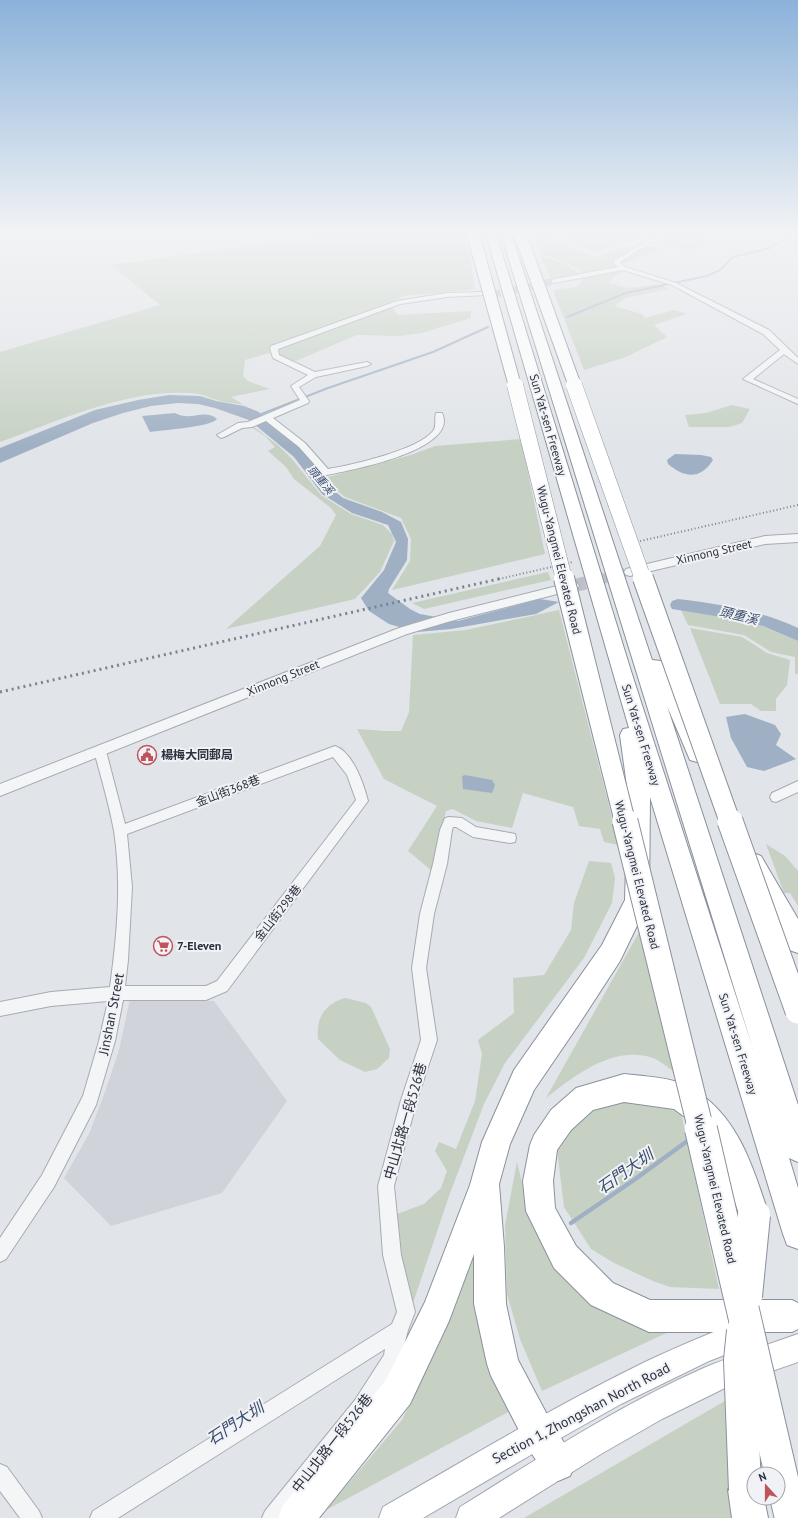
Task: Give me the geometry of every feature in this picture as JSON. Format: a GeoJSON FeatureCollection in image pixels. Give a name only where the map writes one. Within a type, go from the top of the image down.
{"type":"FeatureCollection","features":[{"type":"Feature","properties":{"kind":"highway","name":"Wugu-Yangmei Elevated Road"},"geometry":{"type":"LineString","coordinates":[[493,305],[525,421],[713,1177],[791,1518]]}},
{"type":"Feature","properties":{"kind":"highway","name":"Sun Yat-sen Freeway"},"geometry":{"type":"LineString","coordinates":[[512,305],[621,671],[798,1234]]}},
{"type":"Feature","properties":{"kind":"highway","name":"Sun Yat-sen Freeway"},"geometry":{"type":"LineString","coordinates":[[529,305],[798,1148]]}},
{"type":"Feature","properties":{"kind":"highway"},"geometry":{"type":"LineString","coordinates":[[545,305],[798,1011]]}},
{"type":"Feature","properties":{"kind":"highway"},"geometry":{"type":"LineString","coordinates":[[633,630],[678,708],[715,799],[798,942]]}},
{"type":"Feature","properties":{"kind":"highway"},"geometry":{"type":"LineString","coordinates":[[296,1518],[398,1392],[442,1300],[484,1184],[496,1142],[524,1080],[570,1016],[611,953],[637,901],[639,794],[621,671]]}},
{"type":"Feature","properties":{"kind":"highway"},"geometry":{"type":"LineString","coordinates":[[746,1483],[740,1360],[744,1315],[754,1215],[735,1159],[711,1123],[680,1096],[654,1091],[624,1088],[586,1098],[561,1120],[544,1145],[538,1181],[542,1211],[564,1257],[602,1294],[649,1316],[744,1315],[795,1315]]}},
{"type":"Feature","properties":{"kind":"highway"},"geometry":{"type":"LineString","coordinates":[[484,1184],[490,1270],[490,1304],[503,1364],[539,1434],[558,1464]]}},
{"type":"Feature","properties":{"kind":"main road","name":"Section 1, Zhongshan North Road"},"geometry":{"type":"LineString","coordinates":[[394,1518],[539,1434],[638,1379],[711,1346],[795,1315]]}},
{"type":"Feature","properties":{"kind":"main road"},"geometry":{"type":"LineString","coordinates":[[471,1518],[661,1403],[717,1377],[798,1348]]}},
{"type":"Feature","properties":{"kind":"street"},"geometry":{"type":"LineString","coordinates":[[314,375],[276,356],[274,348],[391,305]]}},
{"type":"Feature","properties":{"kind":"street"},"geometry":{"type":"LineString","coordinates":[[713,305],[766,332],[773,337],[784,351],[798,362]]}},
{"type":"Feature","properties":{"kind":"street"},"geometry":{"type":"LineString","coordinates":[[784,351],[746,380],[798,402]]}},
{"type":"Feature","properties":{"kind":"street"},"geometry":{"type":"LineString","coordinates":[[221,435],[241,425],[253,424],[305,401],[295,386],[314,375],[367,364]]}},
{"type":"Feature","properties":{"kind":"street"},"geometry":{"type":"LineString","coordinates":[[265,418],[302,445],[326,472],[345,470],[416,447],[437,433],[440,423],[439,416]]}},
{"type":"Feature","properties":{"kind":"street","name":"Xinnong Street"},"geometry":{"type":"LineString","coordinates":[[630,572],[765,540],[798,538]]}},
{"type":"Feature","properties":{"kind":"street","name":"Xinnong Street"},"geometry":{"type":"LineString","coordinates":[[0,790],[403,631],[449,617],[573,586]]}},
{"type":"Feature","properties":{"kind":"street","name":"Jinshan Street"},"geometry":{"type":"LineString","coordinates":[[0,1253],[48,1181],[90,1099],[107,1041],[117,994],[121,960],[125,887],[120,831],[100,751]]}},
{"type":"Feature","properties":{"kind":"street","name":"金山街368巷"},"geometry":{"type":"LineString","coordinates":[[120,831],[335,751]]}},
{"type":"Feature","properties":{"kind":"street","name":"金山街298巷"},"geometry":{"type":"LineString","coordinates":[[0,1009],[29,1001],[86,994],[206,994],[222,986],[362,801],[358,782],[345,760],[335,751]]}},
{"type":"Feature","properties":{"kind":"street"},"geometry":{"type":"LineString","coordinates":[[776,797],[798,786]]}},
{"type":"Feature","properties":{"kind":"street","name":"中山北路一段526巷"},"geometry":{"type":"LineString","coordinates":[[272,1518],[362,1407],[392,1359],[399,1330],[406,1312],[392,1255],[386,1186],[409,1100],[429,1040],[419,968],[427,914],[440,864],[446,830],[449,822],[458,822],[473,832],[510,838]]}},
{"type":"Feature","properties":{"kind":"street"},"geometry":{"type":"LineString","coordinates":[[100,1518],[399,1330]]}},
{"type":"Feature","properties":{"kind":"street"},"geometry":{"type":"LineString","coordinates":[[0,1474],[32,1518]]}},
{"type":"Feature","properties":{"kind":"shaded area"},"geometry":{"type":"Polygon","coordinates":[[[130,999],[214,1001],[287,1101],[222,1193],[111,1226],[64,1178],[89,1134],[105,1092],[119,1050],[130,999]]]}},
{"type":"Feature","properties":{"kind":"green space"},"geometry":{"type":"Polygon","coordinates":[[[160,305],[390,305],[398,315],[471,311],[471,318],[422,333],[400,336],[357,335],[296,361],[269,353],[245,360],[243,376],[248,381],[270,389],[231,397],[244,405],[220,401],[199,394],[174,393],[149,395],[123,400],[72,415],[0,442],[0,352],[160,305]]]}},
{"type":"Feature","properties":{"kind":"green space"},"geometry":{"type":"Polygon","coordinates":[[[559,305],[616,305],[615,306],[642,314],[645,318],[674,310],[687,314],[654,325],[667,337],[626,357],[584,370],[559,305]]]}},
{"type":"Feature","properties":{"kind":"green space"},"geometry":{"type":"Polygon","coordinates":[[[732,405],[750,409],[742,423],[729,427],[689,427],[685,415],[706,413],[732,405]]]}},
{"type":"Feature","properties":{"kind":"green space"},"geometry":{"type":"Polygon","coordinates":[[[251,427],[254,427],[279,446],[292,459],[321,495],[351,514],[383,525],[392,534],[394,541],[380,572],[355,599],[226,629],[320,546],[336,515],[331,508],[294,479],[286,467],[268,451],[275,447],[265,436],[251,427]]]}},
{"type":"Feature","properties":{"kind":"green space"},"geometry":{"type":"Polygon","coordinates":[[[521,439],[545,554],[392,590],[410,561],[411,539],[401,518],[345,497],[333,487],[328,477],[411,455],[435,446],[521,439]]]}},
{"type":"Feature","properties":{"kind":"green space"},"geometry":{"type":"Polygon","coordinates":[[[548,572],[551,580],[424,609],[412,603],[548,572]]]}},
{"type":"Feature","properties":{"kind":"green space"},"geometry":{"type":"Polygon","coordinates":[[[559,610],[619,845],[604,842],[600,829],[579,826],[573,807],[523,793],[512,828],[476,821],[453,809],[446,811],[431,870],[408,851],[437,806],[384,779],[357,729],[401,731],[409,712],[413,635],[466,630],[559,610]]]}},
{"type":"Feature","properties":{"kind":"green space"},"geometry":{"type":"Polygon","coordinates":[[[681,610],[728,615],[760,625],[798,641],[798,674],[795,674],[795,657],[771,652],[744,635],[688,625],[681,610]]]}},
{"type":"Feature","properties":{"kind":"green space"},"geometry":{"type":"Polygon","coordinates":[[[690,628],[742,637],[767,653],[790,660],[787,685],[776,699],[776,711],[761,711],[751,704],[720,704],[690,628]]]}},
{"type":"Feature","properties":{"kind":"green space"},"geometry":{"type":"Polygon","coordinates":[[[766,844],[785,856],[798,871],[798,906],[790,893],[784,893],[766,844]]]}},
{"type":"Feature","properties":{"kind":"green space"},"geometry":{"type":"Polygon","coordinates":[[[589,861],[611,863],[615,878],[612,903],[584,958],[505,1063],[484,1104],[449,1196],[413,1303],[399,1246],[397,1214],[424,1204],[441,1188],[447,1171],[435,1151],[439,1142],[456,1149],[475,1101],[482,1054],[478,1040],[514,1013],[513,978],[544,975],[571,930],[574,903],[589,861]]]}},
{"type":"Feature","properties":{"kind":"green space"},"geometry":{"type":"Polygon","coordinates":[[[642,927],[674,1072],[653,1058],[638,1055],[609,1059],[582,1072],[546,1098],[642,927]]]}},
{"type":"Feature","properties":{"kind":"green space"},"geometry":{"type":"Polygon","coordinates":[[[345,998],[366,1003],[371,1007],[390,1049],[389,1058],[377,1069],[365,1072],[340,1060],[318,1039],[320,1018],[323,1012],[332,1004],[345,998]]]}},
{"type":"Feature","properties":{"kind":"green space"},"geometry":{"type":"Polygon","coordinates":[[[623,1098],[680,1108],[719,1289],[670,1287],[614,1263],[591,1249],[564,1207],[557,1149],[565,1130],[588,1107],[623,1098]]]}},
{"type":"Feature","properties":{"kind":"green space"},"geometry":{"type":"Polygon","coordinates":[[[517,1162],[527,1203],[548,1252],[578,1294],[603,1311],[637,1323],[675,1329],[542,1391],[520,1339],[507,1294],[505,1225],[517,1162]]]}},
{"type":"Feature","properties":{"kind":"green space"},"geometry":{"type":"Polygon","coordinates":[[[478,1238],[510,1411],[326,1510],[402,1420],[444,1334],[478,1238]]]}},
{"type":"Feature","properties":{"kind":"green space"},"geometry":{"type":"Polygon","coordinates":[[[730,1398],[736,1518],[524,1518],[730,1398]]]}},
{"type":"Feature","properties":{"kind":"water"},"geometry":{"type":"Polygon","coordinates":[[[169,395],[200,396],[216,401],[244,406],[259,412],[268,422],[298,445],[323,473],[331,488],[343,498],[382,512],[401,522],[408,539],[407,560],[388,593],[410,609],[420,614],[458,621],[540,599],[559,602],[536,614],[451,629],[417,632],[389,624],[369,611],[361,598],[384,570],[396,542],[388,525],[352,513],[322,494],[294,457],[249,420],[215,408],[198,404],[178,403],[151,406],[123,413],[93,423],[0,463],[0,448],[95,410],[138,400],[169,395]]]}},
{"type":"Feature","properties":{"kind":"water"},"geometry":{"type":"Polygon","coordinates":[[[175,413],[187,416],[208,415],[217,419],[213,422],[196,426],[150,432],[142,416],[175,413]]]}},
{"type":"Feature","properties":{"kind":"water"},"geometry":{"type":"Polygon","coordinates":[[[675,454],[701,455],[711,457],[713,460],[703,471],[692,475],[680,472],[668,464],[667,460],[675,454]]]}},
{"type":"Feature","properties":{"kind":"water"},"geometry":{"type":"Polygon","coordinates":[[[745,714],[775,725],[781,734],[776,745],[796,759],[764,771],[747,767],[731,738],[726,717],[745,714]]]}},
{"type":"Feature","properties":{"kind":"water"},"geometry":{"type":"Polygon","coordinates":[[[465,775],[492,780],[495,785],[492,793],[463,789],[462,776],[465,775]]]}},
{"type":"Feature","properties":{"kind":"waterway"},"geometry":{"type":"LineString","coordinates":[[567,317],[597,305]]}},
{"type":"Feature","properties":{"kind":"waterway"},"geometry":{"type":"LineString","coordinates":[[259,415],[328,388],[433,352],[488,327]]}},
{"type":"Feature","properties":{"kind":"waterway","name":"頭重溪"},"geometry":{"type":"LineString","coordinates":[[678,605],[740,614],[769,622],[798,635]]}},
{"type":"Feature","properties":{"kind":"waterway","name":"石門大圳"},"geometry":{"type":"LineString","coordinates":[[571,1223],[634,1180],[690,1139]]}},
{"type":"Feature","properties":{"kind":"tunnel"},"geometry":{"type":"LineString","coordinates":[[604,579],[625,573]]}},
{"type":"Feature","properties":{"kind":"tunnel"},"geometry":{"type":"LineString","coordinates":[[573,586],[604,579]]}},
{"type":"Feature","properties":{"kind":"railway"},"geometry":{"type":"LineString","coordinates":[[623,545],[798,505]]}},
{"type":"Feature","properties":{"kind":"railway"},"geometry":{"type":"LineString","coordinates":[[499,579],[573,562]]}},
{"type":"Feature","properties":{"kind":"railway"},"geometry":{"type":"LineString","coordinates":[[0,692],[503,578]]}},
{"type":"Feature","properties":{"kind":"place","name":"楊梅大同郵局"},"geometry":{"type":"Point","coordinates":[147,755]}},
{"type":"Feature","properties":{"kind":"place","name":"7-Eleven"},"geometry":{"type":"Point","coordinates":[163,946]}}]}
